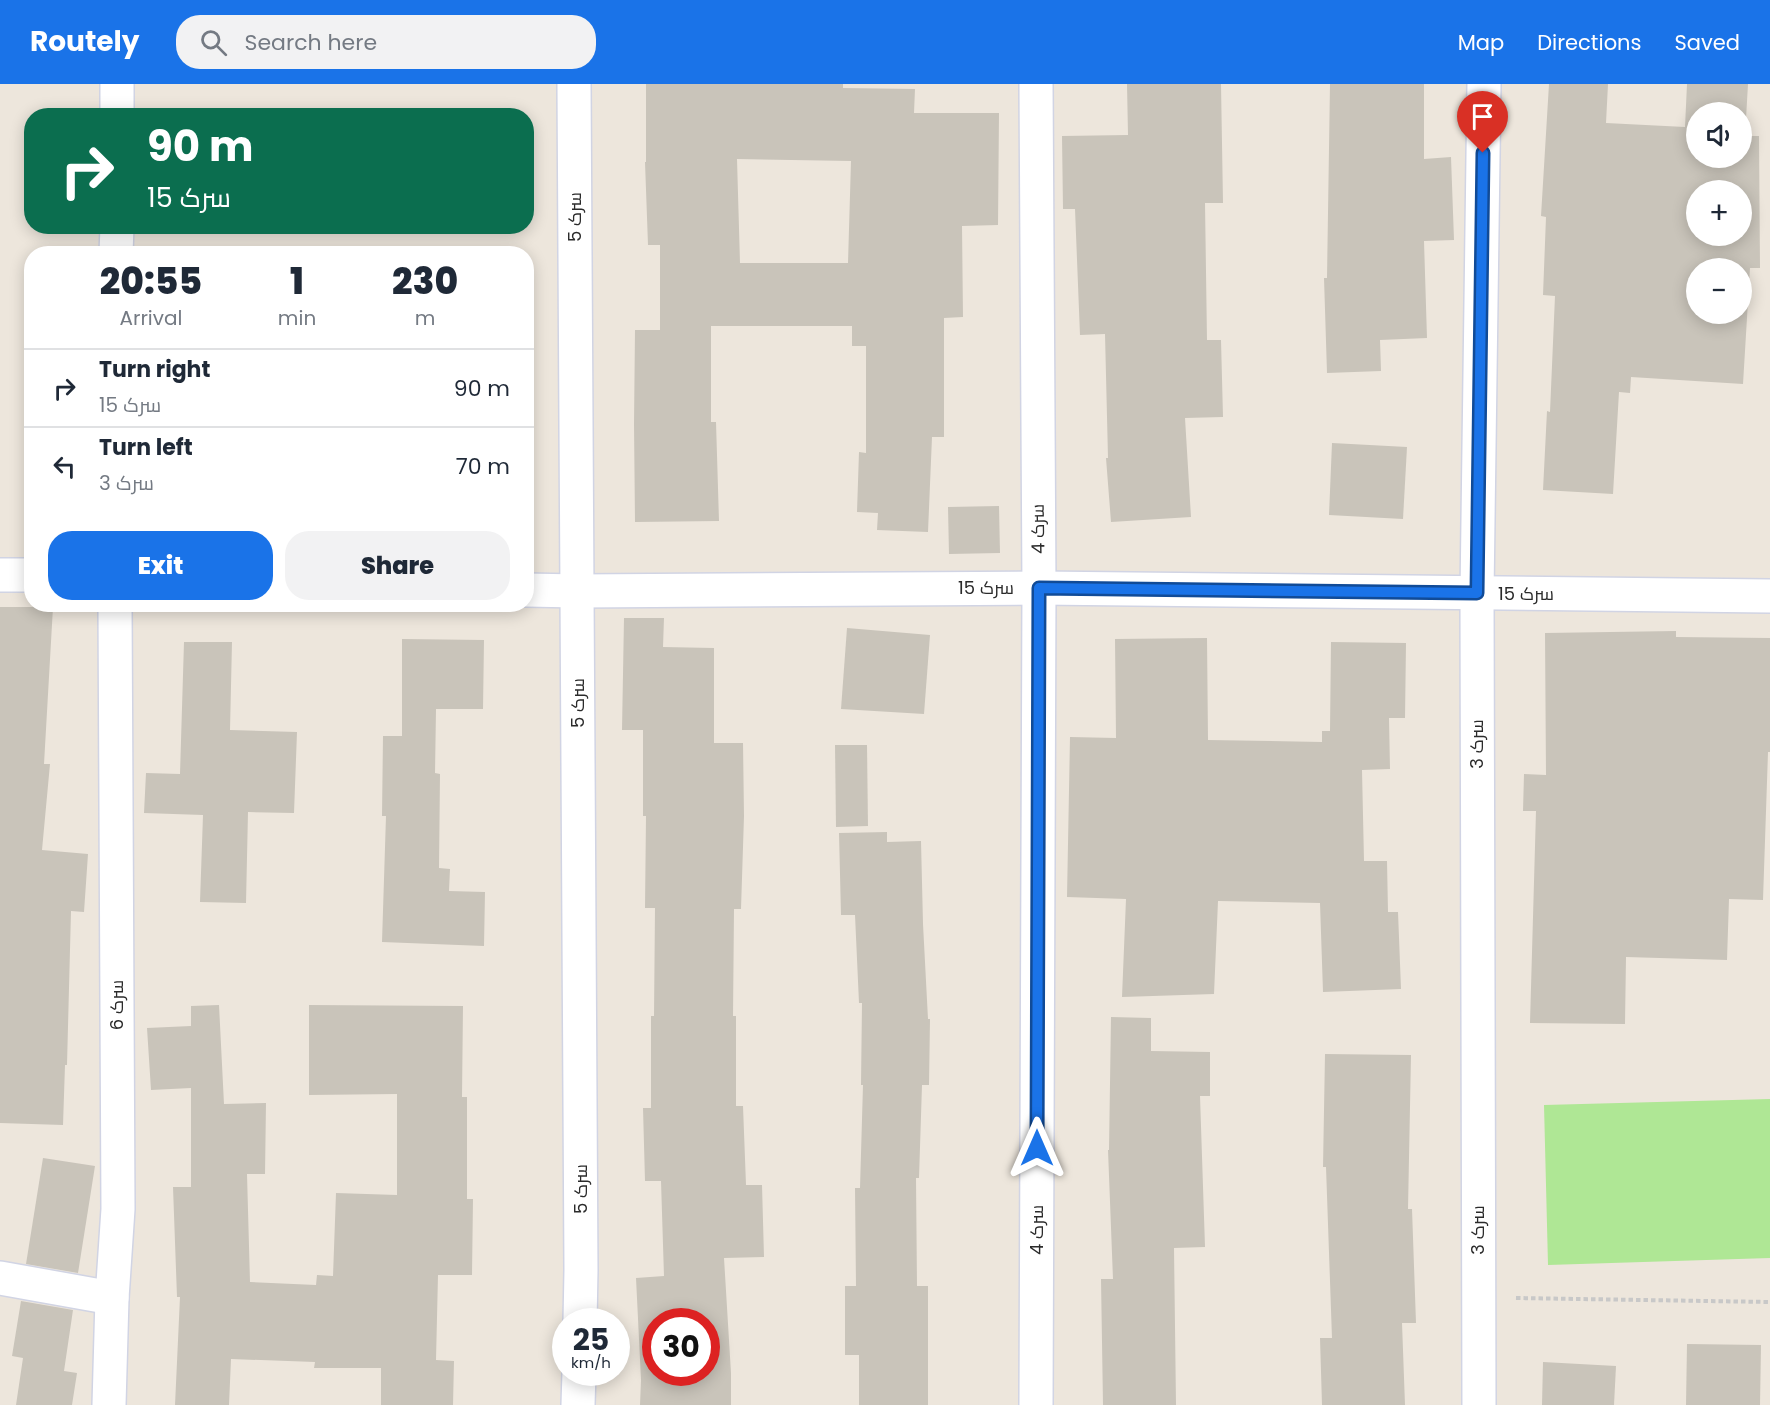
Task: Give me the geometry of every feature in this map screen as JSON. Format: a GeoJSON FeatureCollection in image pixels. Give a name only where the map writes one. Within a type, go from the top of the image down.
{"type":"FeatureCollection","features":[{"type":"Feature","properties":{"kind":"street"},"geometry":{"type":"LineString","coordinates":[[117,84],[117,108]]}},
{"type":"Feature","properties":{"kind":"street","name":"سرک 5"},"geometry":{"type":"LineString","coordinates":[[574,84],[580,1308]]}},
{"type":"Feature","properties":{"kind":"street","name":"سرک 4"},"geometry":{"type":"LineString","coordinates":[[1036,84],[1039,588],[1036,1405]]}},
{"type":"Feature","properties":{"kind":"street","name":"سرک 3"},"geometry":{"type":"LineString","coordinates":[[1479,1405],[1477,593],[1484,84]]}},
{"type":"Feature","properties":{"kind":"street"},"geometry":{"type":"LineString","coordinates":[[0,574],[24,575]]}},
{"type":"Feature","properties":{"kind":"street","name":"سرک 15"},"geometry":{"type":"LineString","coordinates":[[534,590],[1039,588],[1770,596]]}},
{"type":"Feature","properties":{"kind":"street","name":"سرک 6"},"geometry":{"type":"LineString","coordinates":[[109,1405],[112,1298],[118,1209],[115,612]]}},
{"type":"Feature","properties":{"kind":"street"},"geometry":{"type":"LineString","coordinates":[[0,1278],[112,1298]]}},
{"type":"Feature","properties":{"kind":"street"},"geometry":{"type":"LineString","coordinates":[[578,1405],[579,1386]]}},
{"type":"Feature","properties":{"kind":"path"},"geometry":{"type":"LineString","coordinates":[[1478,1298],[1770,1302]]}},
{"type":"Feature","properties":{"kind":"green space"},"geometry":{"type":"Polygon","coordinates":[[[1770,1099],[1770,1258],[1548,1265],[1544,1105],[1770,1099]]]}},
{"type":"Feature","properties":{"kind":"building"},"geometry":{"type":"Polygon","coordinates":[[[646,84],[843,84],[843,88],[915,89],[914,113],[999,113],[998,225],[962,226],[963,317],[944,318],[944,437],[932,437],[928,532],[877,530],[878,513],[857,512],[859,452],[866,453],[866,346],[852,346],[852,326],[711,326],[711,422],[716,422],[719,521],[635,522],[635,330],[660,330],[660,245],[648,245],[646,84]],[[737,159],[740,263],[848,263],[851,161],[737,159]]]}},
{"type":"Feature","properties":{"kind":"building"},"geometry":{"type":"Polygon","coordinates":[[[1127,84],[1221,84],[1223,203],[1205,203],[1207,340],[1221,340],[1223,417],[1185,418],[1191,517],[1111,522],[1106,458],[1108,458],[1105,334],[1080,335],[1075,209],[1063,209],[1062,136],[1128,135],[1127,84]]]}},
{"type":"Feature","properties":{"kind":"building"},"geometry":{"type":"Polygon","coordinates":[[[1330,84],[1424,84],[1424,159],[1451,157],[1454,240],[1424,241],[1427,338],[1380,340],[1381,371],[1327,373],[1324,278],[1327,278],[1330,84]]]}},
{"type":"Feature","properties":{"kind":"building"},"geometry":{"type":"Polygon","coordinates":[[[1549,84],[1608,84],[1606,123],[1685,127],[1686,106],[1686,168],[1752,168],[1752,136],[1759,136],[1760,268],[1752,268],[1752,258],[1686,258],[1686,324],[1747,324],[1743,384],[1631,377],[1630,393],[1619,392],[1613,494],[1543,490],[1547,411],[1550,412],[1555,296],[1543,295],[1546,217],[1541,216],[1549,84]]]}},
{"type":"Feature","properties":{"kind":"building"},"geometry":{"type":"Polygon","coordinates":[[[1687,84],[1748,84],[1747,102],[1686,102],[1687,84]]]}},
{"type":"Feature","properties":{"kind":"building"},"geometry":{"type":"Polygon","coordinates":[[[1332,443],[1407,447],[1403,519],[1329,515],[1332,443]]]}},
{"type":"Feature","properties":{"kind":"building"},"geometry":{"type":"Polygon","coordinates":[[[999,506],[1000,553],[949,554],[948,507],[999,506]]]}},
{"type":"Feature","properties":{"kind":"building"},"geometry":{"type":"Polygon","coordinates":[[[0,607],[24,607],[24,612],[53,612],[44,764],[50,764],[42,850],[88,854],[84,912],[71,911],[63,1125],[0,1123],[0,607]]]}},
{"type":"Feature","properties":{"kind":"building"},"geometry":{"type":"Polygon","coordinates":[[[624,618],[664,618],[663,647],[714,648],[714,743],[743,743],[744,816],[741,909],[734,909],[733,1016],[736,1016],[736,1106],[743,1106],[746,1185],[762,1185],[764,1257],[724,1258],[731,1405],[640,1405],[636,1278],[664,1276],[661,1181],[645,1181],[643,1108],[651,1108],[651,1016],[654,1016],[655,908],[645,908],[646,816],[643,816],[643,730],[622,730],[624,618]]]}},
{"type":"Feature","properties":{"kind":"building"},"geometry":{"type":"Polygon","coordinates":[[[847,628],[930,635],[924,714],[841,709],[847,628]]]}},
{"type":"Feature","properties":{"kind":"building"},"geometry":{"type":"Polygon","coordinates":[[[1676,631],[1676,637],[1770,638],[1770,752],[1768,752],[1763,900],[1729,899],[1727,960],[1626,957],[1625,1024],[1530,1023],[1536,811],[1523,811],[1524,774],[1546,775],[1545,633],[1676,631]]]}},
{"type":"Feature","properties":{"kind":"building"},"geometry":{"type":"Polygon","coordinates":[[[1207,638],[1208,740],[1322,742],[1322,731],[1330,731],[1331,642],[1406,643],[1405,718],[1389,718],[1390,769],[1362,770],[1364,861],[1387,861],[1388,912],[1398,912],[1401,989],[1323,992],[1320,903],[1218,901],[1214,994],[1122,997],[1126,899],[1067,897],[1070,737],[1116,738],[1115,639],[1207,638]]]}},
{"type":"Feature","properties":{"kind":"building"},"geometry":{"type":"Polygon","coordinates":[[[402,639],[484,640],[483,709],[436,709],[435,773],[440,774],[439,868],[450,869],[449,891],[485,892],[484,946],[382,942],[386,816],[382,816],[383,736],[402,736],[402,639]]]}},
{"type":"Feature","properties":{"kind":"building"},"geometry":{"type":"Polygon","coordinates":[[[184,642],[232,642],[230,730],[297,732],[294,813],[248,812],[246,903],[200,902],[203,815],[144,813],[146,773],[180,774],[184,642]]]}},
{"type":"Feature","properties":{"kind":"building"},"geometry":{"type":"Polygon","coordinates":[[[835,745],[867,745],[868,826],[836,827],[835,745]]]}},
{"type":"Feature","properties":{"kind":"building"},"geometry":{"type":"Polygon","coordinates":[[[887,832],[887,842],[921,841],[923,924],[928,1019],[930,1019],[929,1085],[922,1085],[919,1178],[916,1178],[917,1286],[928,1286],[928,1405],[859,1405],[859,1355],[845,1355],[845,1286],[856,1286],[855,1188],[860,1188],[863,1085],[861,1085],[862,1003],[859,1003],[855,915],[841,915],[839,833],[887,832]]]}},
{"type":"Feature","properties":{"kind":"building"},"geometry":{"type":"Polygon","coordinates":[[[219,1005],[224,1104],[266,1103],[265,1174],[247,1174],[250,1282],[316,1285],[317,1275],[333,1276],[336,1193],[397,1195],[397,1094],[309,1095],[309,1005],[463,1006],[462,1097],[467,1097],[467,1199],[473,1199],[472,1275],[438,1275],[436,1360],[454,1361],[453,1405],[381,1405],[381,1368],[314,1368],[315,1362],[231,1359],[229,1405],[175,1405],[180,1297],[177,1297],[173,1187],[191,1187],[191,1088],[151,1090],[147,1028],[191,1026],[191,1006],[219,1005]]]}},
{"type":"Feature","properties":{"kind":"building"},"geometry":{"type":"Polygon","coordinates":[[[1111,1017],[1151,1018],[1151,1051],[1210,1052],[1210,1096],[1200,1096],[1205,1247],[1174,1248],[1176,1405],[1103,1405],[1101,1279],[1113,1279],[1108,1150],[1111,1017]]]}},
{"type":"Feature","properties":{"kind":"building"},"geometry":{"type":"Polygon","coordinates":[[[1325,1054],[1411,1055],[1408,1209],[1412,1209],[1416,1323],[1402,1323],[1405,1405],[1322,1405],[1320,1338],[1332,1338],[1326,1167],[1323,1167],[1325,1054]]]}},
{"type":"Feature","properties":{"kind":"building"},"geometry":{"type":"Polygon","coordinates":[[[43,1158],[95,1166],[78,1273],[26,1264],[43,1158]]]}},
{"type":"Feature","properties":{"kind":"building"},"geometry":{"type":"Polygon","coordinates":[[[21,1301],[73,1310],[64,1371],[77,1373],[72,1405],[16,1405],[23,1358],[12,1356],[21,1301]]]}},
{"type":"Feature","properties":{"kind":"building"},"geometry":{"type":"Polygon","coordinates":[[[1687,1344],[1761,1345],[1760,1405],[1686,1405],[1687,1344]]]}},
{"type":"Feature","properties":{"kind":"building"},"geometry":{"type":"Polygon","coordinates":[[[1543,1362],[1616,1366],[1614,1405],[1542,1405],[1543,1362]]]}},
{"type":"Feature","properties":{"kind":"route"},"geometry":{"type":"LineString","coordinates":[[1037,1148],[1039,588],[1477,593],[1483,153]]}}]}
